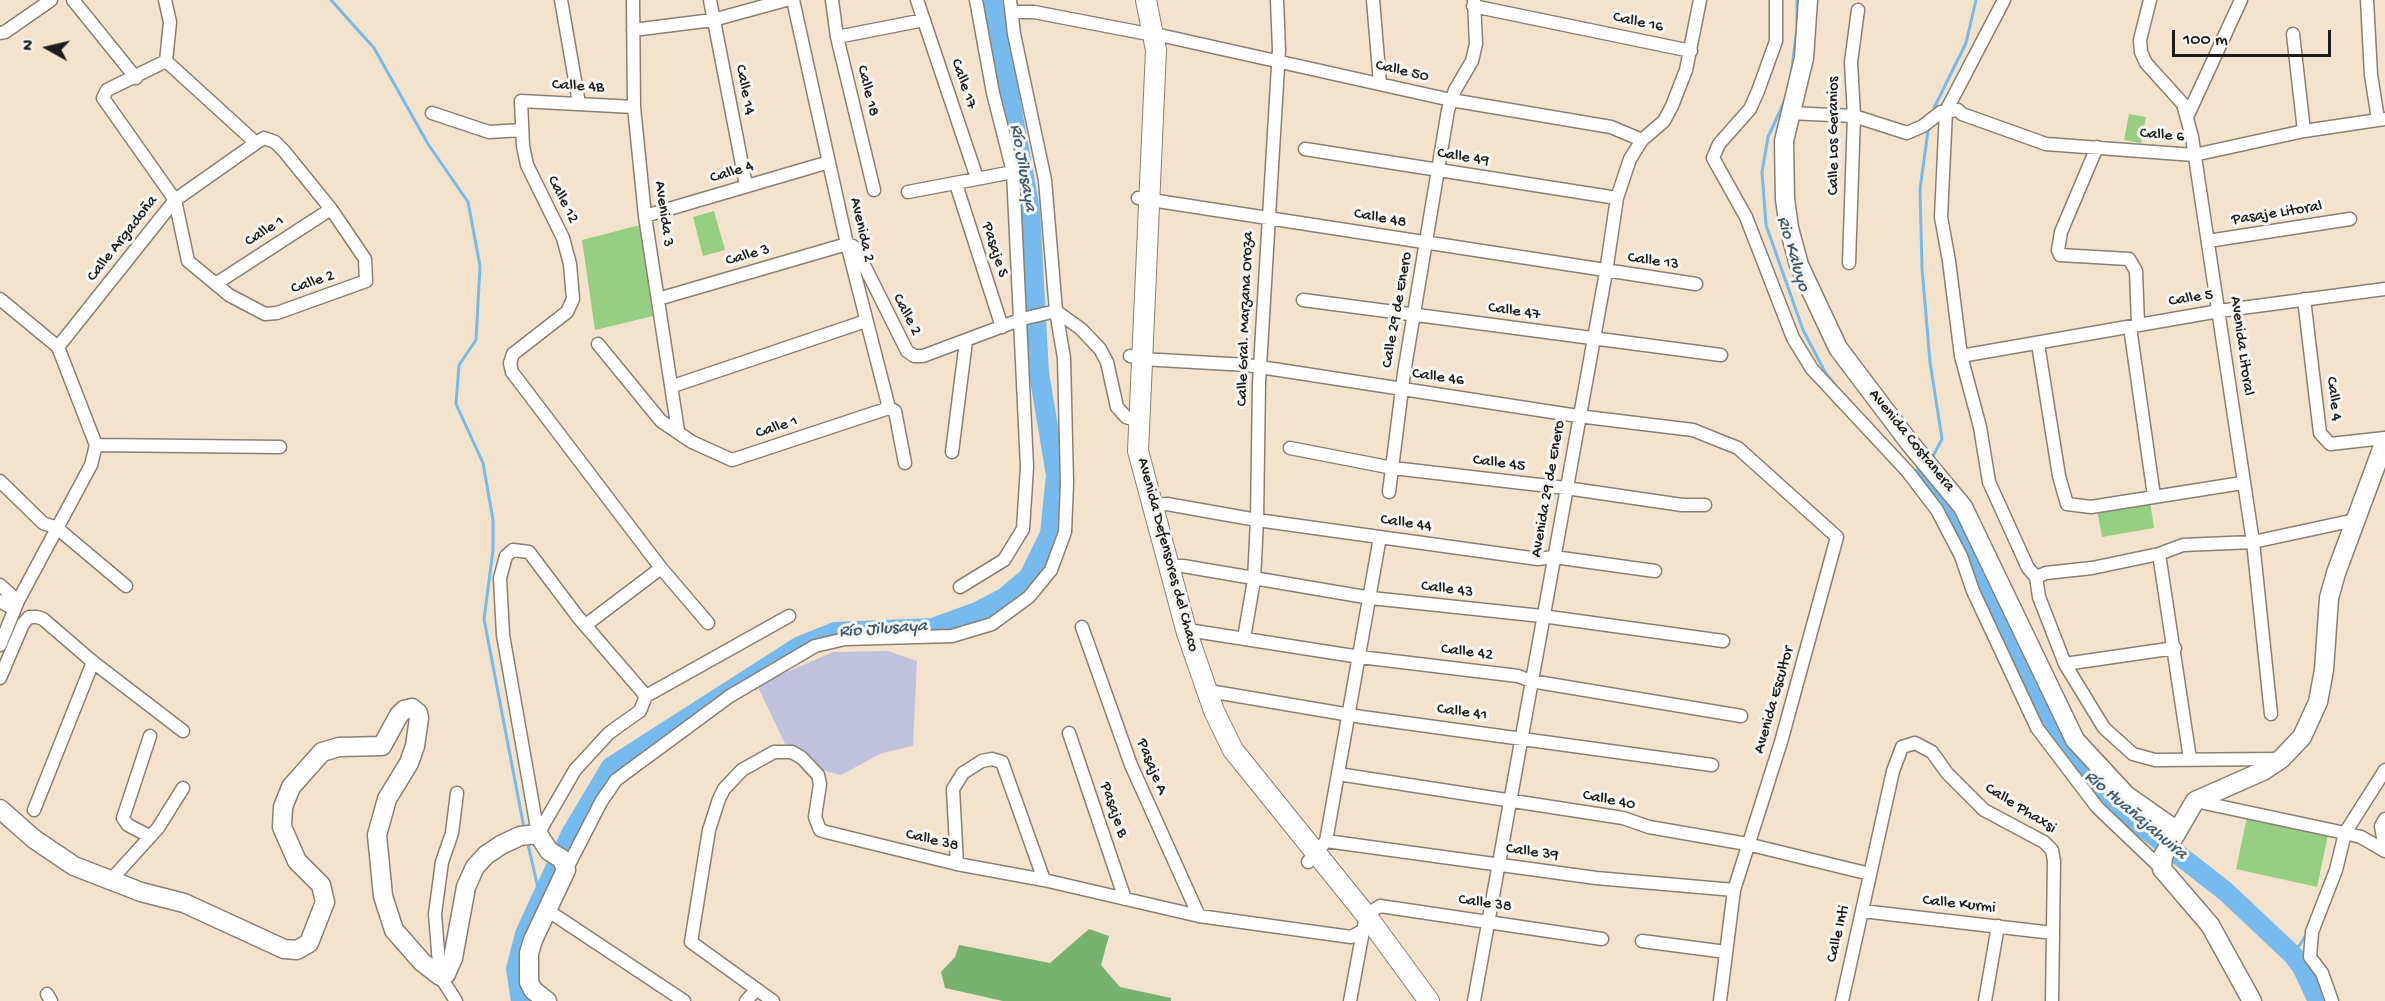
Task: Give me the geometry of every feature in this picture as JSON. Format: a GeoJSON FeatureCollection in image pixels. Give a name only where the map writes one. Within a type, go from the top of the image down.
{"type":"FeatureCollection","features":[{"type":"Feature","properties":{"kind":"main road","name":"Avenida Defensores del Chaco"},"geometry":{"type":"LineString","coordinates":[[1137,0],[1149,34]]}},
{"type":"Feature","properties":{"kind":"main road","name":"Avenida Defensores del Chaco"},"geometry":{"type":"LineString","coordinates":[[1146,0],[1149,34],[1146,64],[1148,117],[1136,358],[1128,464],[1147,507],[1181,634],[1202,696],[1233,750],[1317,852],[1414,1001]]}},
{"type":"Feature","properties":{"kind":"main road","name":"Avenida Defensores del Chaco"},"geometry":{"type":"LineString","coordinates":[[1364,923],[1429,1001]]}},
{"type":"Feature","properties":{"kind":"street"},"geometry":{"type":"LineString","coordinates":[[0,33],[5,32],[51,0]]}},
{"type":"Feature","properties":{"kind":"street"},"geometry":{"type":"LineString","coordinates":[[73,0],[136,78]]}},
{"type":"Feature","properties":{"kind":"street"},"geometry":{"type":"LineString","coordinates":[[165,0],[170,21],[166,61]]}},
{"type":"Feature","properties":{"kind":"street"},"geometry":{"type":"LineString","coordinates":[[561,0],[579,103]]}},
{"type":"Feature","properties":{"kind":"street","name":"Avenida 3"},"geometry":{"type":"LineString","coordinates":[[633,0],[634,107],[645,216],[673,386],[678,431]]}},
{"type":"Feature","properties":{"kind":"street","name":"Calle 14"},"geometry":{"type":"LineString","coordinates":[[710,0],[746,186]]}},
{"type":"Feature","properties":{"kind":"street"},"geometry":{"type":"LineString","coordinates":[[633,30],[713,20],[786,0]]}},
{"type":"Feature","properties":{"kind":"street","name":"Avenida 2"},"geometry":{"type":"LineString","coordinates":[[793,0],[847,244],[890,408],[895,411],[905,463]]}},
{"type":"Feature","properties":{"kind":"street","name":"Calle 18"},"geometry":{"type":"LineString","coordinates":[[832,0],[837,37],[874,190]]}},
{"type":"Feature","properties":{"kind":"street","name":"Calle 17"},"geometry":{"type":"LineString","coordinates":[[917,0],[977,178]]}},
{"type":"Feature","properties":{"kind":"street"},"geometry":{"type":"LineString","coordinates":[[960,587],[1004,560],[1023,529],[1027,467],[1031,317],[1013,172],[993,93],[976,0]]}},
{"type":"Feature","properties":{"kind":"street","name":"Calle Gral. Marzana Oroza"},"geometry":{"type":"LineString","coordinates":[[1245,638],[1254,580],[1260,367],[1277,62],[1277,0]]}},
{"type":"Feature","properties":{"kind":"street"},"geometry":{"type":"LineString","coordinates":[[1373,0],[1380,83]]}},
{"type":"Feature","properties":{"kind":"street","name":"Avenida 29 de Enero"},"geometry":{"type":"LineString","coordinates":[[1474,1001],[1578,416],[1606,272],[1617,198],[1630,159],[1642,140],[1664,121],[1672,106],[1691,51],[1701,0]]}},
{"type":"Feature","properties":{"kind":"street","name":"Avenida Costanera"},"geometry":{"type":"LineString","coordinates":[[1776,0],[1776,40],[1758,91],[1750,109],[1719,144],[1713,158],[1746,217],[1792,338],[1812,369],[1908,472],[1937,510],[1961,556],[1978,601],[2037,728],[2097,807],[2162,862],[2210,924],[2252,1001]]}},
{"type":"Feature","properties":{"kind":"street","name":"Avenida Costanera"},"geometry":{"type":"LineString","coordinates":[[1808,0],[1804,58],[1784,141],[1789,228],[1799,266],[1827,328],[1873,395],[1963,507],[2075,740],[2126,795],[2175,832]]}},
{"type":"Feature","properties":{"kind":"street"},"geometry":{"type":"LineString","coordinates":[[1789,113],[1854,116],[1907,133],[1923,126],[1943,111],[2004,0]]}},
{"type":"Feature","properties":{"kind":"street","name":"Avenida Litoral"},"geometry":{"type":"LineString","coordinates":[[2150,0],[2140,40],[2141,52],[2146,63],[2184,104],[2187,117],[2219,310],[2242,483],[2253,542],[2271,714]]}},
{"type":"Feature","properties":{"kind":"street"},"geometry":{"type":"LineString","coordinates":[[2187,117],[2241,0]]}},
{"type":"Feature","properties":{"kind":"street"},"geometry":{"type":"LineString","coordinates":[[2367,0],[2371,75],[2381,119]]}},
{"type":"Feature","properties":{"kind":"street","name":"Calle 16"},"geometry":{"type":"LineString","coordinates":[[1473,3],[1691,51]]}},
{"type":"Feature","properties":{"kind":"street","name":"Calle 29 de Enero"},"geometry":{"type":"LineString","coordinates":[[1389,492],[1401,389],[1451,100],[1472,61],[1477,25],[1473,3]]}},
{"type":"Feature","properties":{"kind":"street"},"geometry":{"type":"LineString","coordinates":[[547,1001],[533,990],[529,982],[528,965],[533,940],[547,910],[560,861],[616,780],[730,696],[815,646],[845,639],[952,636],[992,624],[1029,597],[1051,570],[1065,532],[1068,483],[1064,358],[1056,311],[1045,180],[1011,6]]}},
{"type":"Feature","properties":{"kind":"street","name":"Calle 50"},"geometry":{"type":"LineString","coordinates":[[1011,6],[1451,100],[1611,128],[1642,140]]}},
{"type":"Feature","properties":{"kind":"street","name":"Calle Los Geranios"},"geometry":{"type":"LineString","coordinates":[[1849,264],[1854,116],[1851,62],[1858,10]]}},
{"type":"Feature","properties":{"kind":"street"},"geometry":{"type":"LineString","coordinates":[[837,37],[924,20]]}},
{"type":"Feature","properties":{"kind":"street"},"geometry":{"type":"LineString","coordinates":[[2293,34],[2304,131]]}},
{"type":"Feature","properties":{"kind":"street"},"geometry":{"type":"LineString","coordinates":[[166,61],[136,78],[107,90],[104,93],[104,103],[174,200],[188,261],[217,283]]}},
{"type":"Feature","properties":{"kind":"street"},"geometry":{"type":"LineString","coordinates":[[166,61],[256,143],[264,138],[275,142],[331,209]]}},
{"type":"Feature","properties":{"kind":"street","name":"Calle 4B"},"geometry":{"type":"LineString","coordinates":[[521,101],[634,107]]}},
{"type":"Feature","properties":{"kind":"street","name":"Calle 12"},"geometry":{"type":"LineString","coordinates":[[521,101],[527,165],[563,238],[570,264],[573,299],[567,312],[513,354],[510,363],[512,372],[661,568]]}},
{"type":"Feature","properties":{"kind":"street","name":"Calle 6"},"geometry":{"type":"LineString","coordinates":[[1943,111],[1958,110],[1962,114],[2046,144],[2194,155],[2304,131],[2381,119]]}},
{"type":"Feature","properties":{"kind":"street"},"geometry":{"type":"LineString","coordinates":[[1943,111],[1941,217],[1961,356],[1980,427],[1989,482],[2028,568],[2036,577],[2039,597],[2065,664],[2104,728],[2133,754],[2155,760],[2281,759]]}},
{"type":"Feature","properties":{"kind":"street"},"geometry":{"type":"LineString","coordinates":[[432,113],[489,132],[522,130]]}},
{"type":"Feature","properties":{"kind":"street","name":"Calle Argadoña"},"geometry":{"type":"LineString","coordinates":[[58,347],[174,200],[256,143]]}},
{"type":"Feature","properties":{"kind":"street"},"geometry":{"type":"LineString","coordinates":[[2097,147],[2061,232],[2058,250],[2060,255],[2129,259],[2136,271],[2134,325],[2154,496]]}},
{"type":"Feature","properties":{"kind":"street","name":"Calle 49"},"geometry":{"type":"LineString","coordinates":[[1305,149],[1617,198]]}},
{"type":"Feature","properties":{"kind":"street","name":"Calle 4"},"geometry":{"type":"LineString","coordinates":[[645,216],[829,162]]}},
{"type":"Feature","properties":{"kind":"street"},"geometry":{"type":"LineString","coordinates":[[908,192],[1013,172]]}},
{"type":"Feature","properties":{"kind":"street","name":"Pasaje S"},"geometry":{"type":"LineString","coordinates":[[956,184],[1002,327]]}},
{"type":"Feature","properties":{"kind":"street","name":"Calle 48"},"geometry":{"type":"LineString","coordinates":[[1143,199],[1606,272]]}},
{"type":"Feature","properties":{"kind":"street","name":"Calle 2"},"geometry":{"type":"LineString","coordinates":[[217,283],[229,295],[260,312],[271,314],[366,281],[365,259],[331,209]]}},
{"type":"Feature","properties":{"kind":"street","name":"Calle 1"},"geometry":{"type":"LineString","coordinates":[[217,283],[331,209]]}},
{"type":"Feature","properties":{"kind":"street","name":"Pasaje Litoral"},"geometry":{"type":"LineString","coordinates":[[2208,241],[2350,219]]}},
{"type":"Feature","properties":{"kind":"street","name":"Calle 2"},"geometry":{"type":"LineString","coordinates":[[847,244],[853,246],[859,255],[907,351],[914,356],[923,356],[1031,317],[1056,311]]}},
{"type":"Feature","properties":{"kind":"street","name":"Calle 3"},"geometry":{"type":"LineString","coordinates":[[658,299],[847,244]]}},
{"type":"Feature","properties":{"kind":"street","name":"Calle 13"},"geometry":{"type":"LineString","coordinates":[[1606,272],[1696,284]]}},
{"type":"Feature","properties":{"kind":"street","name":"Calle 5"},"geometry":{"type":"LineString","coordinates":[[1961,356],[2219,310],[2385,289]]}},
{"type":"Feature","properties":{"kind":"street"},"geometry":{"type":"LineString","coordinates":[[0,299],[58,347],[96,445],[91,465],[16,605],[0,645]]}},
{"type":"Feature","properties":{"kind":"street","name":"Calle 4"},"geometry":{"type":"LineString","coordinates":[[2304,299],[2320,433],[2325,441],[2337,444],[2385,439]]}},
{"type":"Feature","properties":{"kind":"street","name":"Calle 47"},"geometry":{"type":"LineString","coordinates":[[1303,300],[1721,355]]}},
{"type":"Feature","properties":{"kind":"street"},"geometry":{"type":"LineString","coordinates":[[1056,311],[1081,329],[1100,349],[1107,362],[1117,407],[1132,419]]}},
{"type":"Feature","properties":{"kind":"street"},"geometry":{"type":"LineString","coordinates":[[673,386],[866,321]]}},
{"type":"Feature","properties":{"kind":"street"},"geometry":{"type":"LineString","coordinates":[[952,452],[966,340]]}},
{"type":"Feature","properties":{"kind":"street","name":"Calle 1"},"geometry":{"type":"LineString","coordinates":[[598,344],[661,421],[692,442],[732,460],[890,408]]}},
{"type":"Feature","properties":{"kind":"street"},"geometry":{"type":"LineString","coordinates":[[2038,344],[2059,476],[2067,504],[2091,507],[2242,483]]}},
{"type":"Feature","properties":{"kind":"street","name":"Calle 46"},"geometry":{"type":"LineString","coordinates":[[1136,358],[1260,367],[1578,416],[1693,430],[1738,448]]}},
{"type":"Feature","properties":{"kind":"street"},"geometry":{"type":"LineString","coordinates":[[2162,862],[2175,832],[2195,801],[2263,771],[2281,759],[2302,737],[2318,702],[2324,670],[2329,598],[2349,533],[2385,439]]}},
{"type":"Feature","properties":{"kind":"street"},"geometry":{"type":"LineString","coordinates":[[96,445],[280,447]]}},
{"type":"Feature","properties":{"kind":"street","name":"Calle 45"},"geometry":{"type":"LineString","coordinates":[[1290,448],[1393,468],[1566,488],[1682,505],[1705,505]]}},
{"type":"Feature","properties":{"kind":"street","name":"Avenida Escultor"},"geometry":{"type":"LineString","coordinates":[[1720,1001],[1734,890],[1781,742],[1837,537],[1738,448]]}},
{"type":"Feature","properties":{"kind":"street"},"geometry":{"type":"LineString","coordinates":[[0,481],[44,523],[57,528],[126,586]]}},
{"type":"Feature","properties":{"kind":"street","name":"Calle 44"},"geometry":{"type":"LineString","coordinates":[[1147,507],[1167,504],[1257,520],[1538,559],[1554,557],[1655,571]]}},
{"type":"Feature","properties":{"kind":"street"},"geometry":{"type":"LineString","coordinates":[[2036,577],[2046,573],[2092,568],[2159,554],[2183,545],[2253,542],[2355,520]]}},
{"type":"Feature","properties":{"kind":"street"},"geometry":{"type":"LineString","coordinates":[[1317,852],[1338,774],[1380,537]]}},
{"type":"Feature","properties":{"kind":"street"},"geometry":{"type":"LineString","coordinates":[[560,861],[529,835],[505,646],[500,578],[506,556],[513,550],[529,552],[578,617],[587,624],[646,696]]}},
{"type":"Feature","properties":{"kind":"street"},"geometry":{"type":"LineString","coordinates":[[2159,554],[2190,759]]}},
{"type":"Feature","properties":{"kind":"street","name":"Calle 43"},"geometry":{"type":"LineString","coordinates":[[1163,568],[1183,566],[1254,580],[1371,597],[1542,616],[1723,641]]}},
{"type":"Feature","properties":{"kind":"street"},"geometry":{"type":"LineString","coordinates":[[587,624],[661,568],[708,623]]}},
{"type":"Feature","properties":{"kind":"street"},"geometry":{"type":"LineString","coordinates":[[0,585],[16,605]]}},
{"type":"Feature","properties":{"kind":"street"},"geometry":{"type":"LineString","coordinates":[[0,601],[16,605]]}},
{"type":"Feature","properties":{"kind":"street"},"geometry":{"type":"LineString","coordinates":[[440,976],[446,974],[450,969],[466,887],[475,867],[486,855],[529,835],[575,770],[609,733],[640,711],[646,696],[789,616]]}},
{"type":"Feature","properties":{"kind":"street"},"geometry":{"type":"LineString","coordinates":[[0,678],[29,617],[43,619],[93,662],[183,731]]}},
{"type":"Feature","properties":{"kind":"street","name":"Pasaje A"},"geometry":{"type":"LineString","coordinates":[[1082,627],[1131,765],[1198,916]]}},
{"type":"Feature","properties":{"kind":"street","name":"Calle 42"},"geometry":{"type":"LineString","coordinates":[[1181,634],[1194,631],[1360,657],[1518,676],[1531,681],[1741,716]]}},
{"type":"Feature","properties":{"kind":"street"},"geometry":{"type":"LineString","coordinates":[[2065,664],[2175,648]]}},
{"type":"Feature","properties":{"kind":"street"},"geometry":{"type":"LineString","coordinates":[[34,810],[93,662]]}},
{"type":"Feature","properties":{"kind":"street","name":"Calle 41"},"geometry":{"type":"LineString","coordinates":[[1202,696],[1215,692],[1349,715],[1712,765]]}},
{"type":"Feature","properties":{"kind":"street"},"geometry":{"type":"LineString","coordinates":[[0,809],[56,855],[109,882],[184,903],[284,949],[297,950],[309,943],[325,902],[321,885],[297,861],[282,827],[283,807],[291,787],[322,752],[339,747],[382,746],[399,715],[404,710],[412,708],[418,713],[419,718],[415,746],[409,763],[380,817],[377,836],[386,912],[394,930],[422,962],[440,976],[456,1001]]}},
{"type":"Feature","properties":{"kind":"street","name":"Pasaje B"},"geometry":{"type":"LineString","coordinates":[[1069,733],[1125,899]]}},
{"type":"Feature","properties":{"kind":"street"},"geometry":{"type":"LineString","coordinates":[[150,736],[123,818],[128,825],[150,836]]}},
{"type":"Feature","properties":{"kind":"street","name":"Calle Phaxsi"},"geometry":{"type":"LineString","coordinates":[[1870,874],[1898,756],[1902,747],[1915,743],[1932,752],[1947,773],[1984,810],[2044,842],[2052,850],[2054,861],[2052,1001]]}},
{"type":"Feature","properties":{"kind":"street","name":"Calle 38"},"geometry":{"type":"LineString","coordinates":[[756,990],[691,942],[709,830],[719,799],[724,789],[742,770],[774,752],[792,752],[802,758],[818,775],[819,796],[815,817],[820,830],[957,864],[1044,880],[1198,916],[1351,937],[1380,906],[1602,939]]}},
{"type":"Feature","properties":{"kind":"street"},"geometry":{"type":"LineString","coordinates":[[957,864],[953,789],[963,773],[982,761],[992,759],[1002,762],[1044,880]]}},
{"type":"Feature","properties":{"kind":"street"},"geometry":{"type":"LineString","coordinates":[[2332,1001],[2322,973],[2310,957],[2309,946],[2336,870],[2345,833],[2385,771]]}},
{"type":"Feature","properties":{"kind":"street","name":"Calle 40"},"geometry":{"type":"LineString","coordinates":[[1338,774],[1623,818],[1649,827],[1747,844],[1870,874]]}},
{"type":"Feature","properties":{"kind":"street"},"geometry":{"type":"LineString","coordinates":[[109,882],[158,828],[183,788]]}},
{"type":"Feature","properties":{"kind":"street"},"geometry":{"type":"LineString","coordinates":[[440,976],[435,914],[442,862],[452,833],[457,793]]}},
{"type":"Feature","properties":{"kind":"street"},"geometry":{"type":"LineString","coordinates":[[2195,801],[2361,837],[2385,850]]}},
{"type":"Feature","properties":{"kind":"street"},"geometry":{"type":"LineString","coordinates":[[2361,837],[2383,823],[2385,850]]}},
{"type":"Feature","properties":{"kind":"street","name":"Calle 39"},"geometry":{"type":"LineString","coordinates":[[1317,852],[1498,865],[1596,878],[1734,890]]}},
{"type":"Feature","properties":{"kind":"street","name":"Calle Inti"},"geometry":{"type":"LineString","coordinates":[[1842,1001],[1870,874]]}},
{"type":"Feature","properties":{"kind":"street"},"geometry":{"type":"LineString","coordinates":[[547,910],[684,1001]]}},
{"type":"Feature","properties":{"kind":"street","name":"Calle Kurmi"},"geometry":{"type":"LineString","coordinates":[[1862,911],[2053,933]]}},
{"type":"Feature","properties":{"kind":"street"},"geometry":{"type":"LineString","coordinates":[[1350,1001],[1364,923]]}},
{"type":"Feature","properties":{"kind":"street"},"geometry":{"type":"LineString","coordinates":[[1985,1001],[1998,926]]}},
{"type":"Feature","properties":{"kind":"street"},"geometry":{"type":"LineString","coordinates":[[1642,941],[1726,952]]}},
{"type":"Feature","properties":{"kind":"street","name":"Avenida Costanera"},"geometry":{"type":"LineString","coordinates":[[2238,972],[2245,1001]]}},
{"type":"Feature","properties":{"kind":"street"},"geometry":{"type":"LineString","coordinates":[[746,1001],[756,990],[773,1001]]}},
{"type":"Feature","properties":{"kind":"shaded area"},"geometry":{"type":"Polygon","coordinates":[[[888,651],[917,661],[913,746],[882,753],[841,775],[822,770],[810,756],[785,744],[757,685],[833,652],[888,651]]]}},
{"type":"Feature","properties":{"kind":"green space"},"geometry":{"type":"Polygon","coordinates":[[[2129,114],[2146,117],[2141,143],[2124,140],[2129,114]]]}},
{"type":"Feature","properties":{"kind":"green space"},"geometry":{"type":"Polygon","coordinates":[[[714,211],[725,250],[703,256],[693,217],[714,211]]]}},
{"type":"Feature","properties":{"kind":"green space"},"geometry":{"type":"Polygon","coordinates":[[[640,225],[653,316],[595,330],[582,240],[640,225]]]}},
{"type":"Feature","properties":{"kind":"green space"},"geometry":{"type":"Polygon","coordinates":[[[2149,495],[2154,528],[2102,537],[2096,504],[2149,495]]]}},
{"type":"Feature","properties":{"kind":"green space"},"geometry":{"type":"Polygon","coordinates":[[[2247,817],[2328,835],[2317,887],[2236,869],[2247,817]]]}},
{"type":"Feature","properties":{"kind":"green space"},"geometry":{"type":"Polygon","coordinates":[[[1089,929],[1109,936],[1101,965],[1120,987],[1171,998],[1171,1001],[1003,1001],[945,988],[941,972],[955,957],[959,945],[1050,963],[1089,929]]]}},
{"type":"Feature","properties":{"kind":"waterway"},"geometry":{"type":"LineString","coordinates":[[331,0],[374,48],[428,144],[468,202],[480,266],[476,340],[459,365],[456,404],[483,463],[493,520],[493,550],[484,619],[524,828]]}},
{"type":"Feature","properties":{"kind":"waterway","name":"Río Jilusaya"},"geometry":{"type":"LineString","coordinates":[[521,1001],[516,969],[525,934],[571,834],[611,767],[800,646],[835,632],[933,628],[977,612],[1004,598],[1029,577],[1050,534],[1056,475],[1039,373],[1030,210],[992,0]]}},
{"type":"Feature","properties":{"kind":"waterway","name":"Rio Kaluyo"},"geometry":{"type":"LineString","coordinates":[[1791,76],[1797,28],[1797,0]]}},
{"type":"Feature","properties":{"kind":"waterway"},"geometry":{"type":"LineString","coordinates":[[1934,108],[1966,43],[1976,0]]}},
{"type":"Feature","properties":{"kind":"waterway","name":"Rio Kaluyo"},"geometry":{"type":"LineString","coordinates":[[1785,100],[1768,137],[1762,172],[1766,225],[1803,330],[1825,372],[1839,390]]}},
{"type":"Feature","properties":{"kind":"waterway"},"geometry":{"type":"LineString","coordinates":[[1928,131],[1920,189],[1922,268],[1930,362],[1942,439],[1933,456]]}},
{"type":"Feature","properties":{"kind":"waterway","name":"Rio Kaluyo"},"geometry":{"type":"LineString","coordinates":[[1917,474],[1920,478],[1924,472]]}},
{"type":"Feature","properties":{"kind":"waterway","name":"Río Huañajahuira"},"geometry":{"type":"LineString","coordinates":[[1920,478],[1962,536],[2042,711],[2057,739],[2081,772],[2143,827],[2225,891],[2293,955],[2302,967],[2318,1001]]}},
{"type":"Feature","properties":{"kind":"waterway"},"geometry":{"type":"LineString","coordinates":[[527,840],[541,901]]}},
{"type":"Feature","properties":{"kind":"waterway"},"geometry":{"type":"LineString","coordinates":[[2293,955],[2308,932]]}}]}
